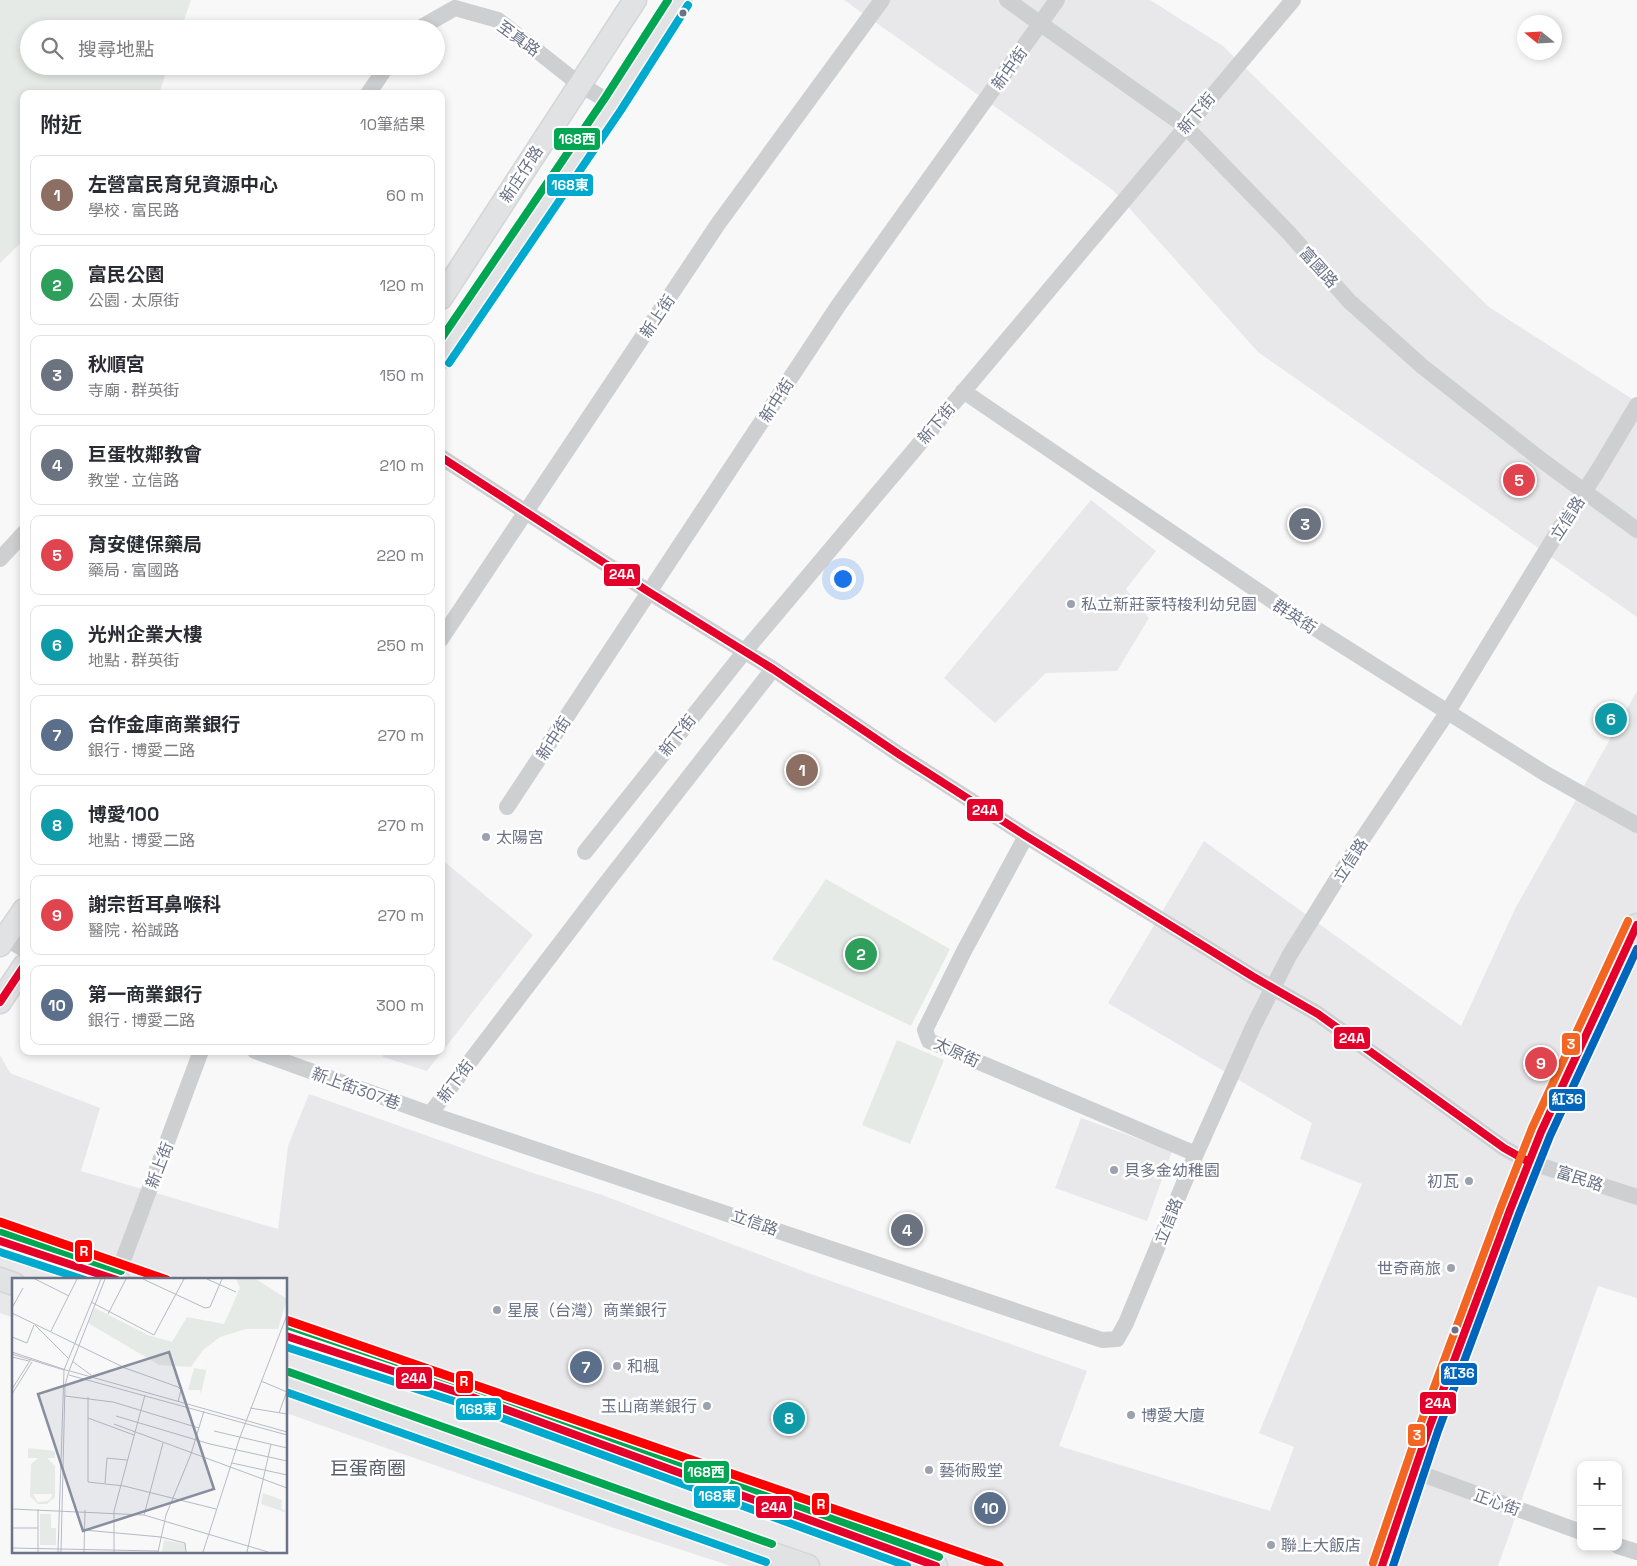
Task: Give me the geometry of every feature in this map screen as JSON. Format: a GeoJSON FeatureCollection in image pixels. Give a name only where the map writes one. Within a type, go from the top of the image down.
{"type":"FeatureCollection","features":[{"type":"Feature","properties":{"kind":"street","name":"新庄仔路"},"geometry":{"type":"LineString","coordinates":[[445,292],[635,0]]}},
{"type":"Feature","properties":{"kind":"street"},"geometry":{"type":"LineString","coordinates":[[445,351],[613,104],[680,0]]}},
{"type":"Feature","properties":{"kind":"street","name":"新上街"},"geometry":{"type":"LineString","coordinates":[[445,633],[718,224],[882,0]]}},
{"type":"Feature","properties":{"kind":"street","name":"富國路"},"geometry":{"type":"LineString","coordinates":[[1007,0],[1185,126],[1289,233],[1349,300],[1423,367],[1637,530]]}},
{"type":"Feature","properties":{"kind":"street","name":"新中街"},"geometry":{"type":"LineString","coordinates":[[507,807],[838,306],[1057,0]]}},
{"type":"Feature","properties":{"kind":"street","name":"新下街"},"geometry":{"type":"LineString","coordinates":[[585,852],[745,651],[1293,0]]}},
{"type":"Feature","properties":{"kind":"street","name":"至真路"},"geometry":{"type":"LineString","coordinates":[[434,20],[455,8],[498,20],[579,84],[613,104]]}},
{"type":"Feature","properties":{"kind":"street"},"geometry":{"type":"LineString","coordinates":[[371,90],[381,75]]}},
{"type":"Feature","properties":{"kind":"street","name":"群英街"},"geometry":{"type":"LineString","coordinates":[[963,391],[1283,608],[1546,774],[1637,825]]}},
{"type":"Feature","properties":{"kind":"street","name":"立信路"},"geometry":{"type":"LineString","coordinates":[[430,1114],[1102,1340],[1117,1339],[1126,1324],[1196,1154],[1253,1027],[1289,956],[1357,847],[1447,713],[1637,405]]}},
{"type":"Feature","properties":{"kind":"street","name":"富民路"},"geometry":{"type":"LineString","coordinates":[[445,460],[649,592],[773,669],[900,756],[1272,988],[1318,1014],[1504,1148],[1529,1162],[1637,1197]]}},
{"type":"Feature","properties":{"kind":"street"},"geometry":{"type":"LineString","coordinates":[[0,560],[20,538]]}},
{"type":"Feature","properties":{"kind":"street","name":"新下街"},"geometry":{"type":"LineString","coordinates":[[430,1114],[773,669]]}},
{"type":"Feature","properties":{"kind":"street","name":"太原街"},"geometry":{"type":"LineString","coordinates":[[1026,836],[964,950],[925,1030],[929,1042],[1196,1154]]}},
{"type":"Feature","properties":{"kind":"street"},"geometry":{"type":"LineString","coordinates":[[7,942],[20,918]]}},
{"type":"Feature","properties":{"kind":"street"},"geometry":{"type":"LineString","coordinates":[[1382,1566],[1414,1471],[1501,1232],[1529,1162],[1637,925]]}},
{"type":"Feature","properties":{"kind":"street"},"geometry":{"type":"LineString","coordinates":[[0,1002],[20,972]]}},
{"type":"Feature","properties":{"kind":"street","name":"新上街"},"geometry":{"type":"LineString","coordinates":[[117,1278],[201,1055]]}},
{"type":"Feature","properties":{"kind":"street","name":"新上街307巷"},"geometry":{"type":"LineString","coordinates":[[265,1055],[430,1114]]}},
{"type":"Feature","properties":{"kind":"street"},"geometry":{"type":"LineString","coordinates":[[0,1241],[114,1278]]}},
{"type":"Feature","properties":{"kind":"street"},"geometry":{"type":"LineString","coordinates":[[0,1279],[12,1283]]}},
{"type":"Feature","properties":{"kind":"street"},"geometry":{"type":"LineString","coordinates":[[288,1337],[469,1396],[936,1566]]}},
{"type":"Feature","properties":{"kind":"street"},"geometry":{"type":"LineString","coordinates":[[288,1382],[808,1566]]}},
{"type":"Feature","properties":{"kind":"street","name":"正心街"},"geometry":{"type":"LineString","coordinates":[[1414,1471],[1577,1531]]}},
{"type":"Feature","properties":{"kind":"shaded area"},"geometry":{"type":"Polygon","coordinates":[[[0,0],[191,0],[184,20],[20,20],[20,75],[165,75],[160,90],[20,90],[20,244],[0,263],[0,0]]]}},
{"type":"Feature","properties":{"kind":"shaded area"},"geometry":{"type":"Polygon","coordinates":[[[844,0],[1150,0],[1223,46],[1489,307],[1637,402],[1637,617],[1258,352],[1113,190],[844,0]]]}},
{"type":"Feature","properties":{"kind":"shaded area","name":"私立新莊蒙特梭利幼兒園"},"geometry":{"type":"Polygon","coordinates":[[[1091,500],[1156,551],[1126,589],[1149,618],[1117,671],[1046,673],[995,723],[944,678],[1091,500]]]}},
{"type":"Feature","properties":{"kind":"shaded area"},"geometry":{"type":"Polygon","coordinates":[[[1637,691],[1637,1298],[1598,1286],[1498,1566],[731,1566],[614,1528],[288,1414],[288,1278],[12,1278],[12,1317],[0,1313],[0,1055],[10,1073],[100,1108],[81,1171],[278,1229],[288,1146],[309,1094],[533,1173],[602,1195],[808,1273],[1087,1371],[1059,1446],[1270,1511],[1294,1447],[1259,1433],[1362,1184],[1300,1159],[1312,1123],[1108,1003],[1204,841],[1461,1026],[1515,909],[1637,691]]]}},
{"type":"Feature","properties":{"kind":"shaded area"},"geometry":{"type":"Polygon","coordinates":[[[445,862],[533,935],[445,1048],[445,862]]]}},
{"type":"Feature","properties":{"kind":"shaded area"},"geometry":{"type":"Polygon","coordinates":[[[826,879],[950,949],[911,1026],[772,959],[826,879]]]}},
{"type":"Feature","properties":{"kind":"shaded area"},"geometry":{"type":"Polygon","coordinates":[[[897,1040],[944,1060],[910,1144],[862,1125],[897,1040]]]}},
{"type":"Feature","properties":{"kind":"shaded area"},"geometry":{"type":"Polygon","coordinates":[[[383,1055],[439,1055],[427,1071],[383,1057],[383,1055]]]}},
{"type":"Feature","properties":{"kind":"shaded area","name":"貝多金幼稚園"},"geometry":{"type":"Polygon","coordinates":[[[1081,1118],[1172,1151],[1147,1221],[1055,1188],[1081,1118]]]}},
{"type":"Feature","properties":{"kind":"transit line","name":"168西"},"geometry":{"type":"LineString","coordinates":[[445,333],[605,98],[668,0]]}},
{"type":"Feature","properties":{"kind":"transit line","name":"168東"},"geometry":{"type":"LineString","coordinates":[[449,363],[621,110],[688,5]]}},
{"type":"Feature","properties":{"kind":"transit line","name":"24A"},"geometry":{"type":"LineString","coordinates":[[445,460],[649,592],[773,669],[900,755],[1026,836],[1252,976],[1318,1014],[1504,1148],[1529,1162]]}},
{"type":"Feature","properties":{"kind":"transit line","name":"3"},"geometry":{"type":"LineString","coordinates":[[1373,1563],[1420,1425],[1532,1128],[1628,921]]}},
{"type":"Feature","properties":{"kind":"transit line","name":"24A"},"geometry":{"type":"LineString","coordinates":[[1382,1566],[1429,1428],[1541,1132],[1637,925]]}},
{"type":"Feature","properties":{"kind":"transit line","name":"紅36"},"geometry":{"type":"LineString","coordinates":[[1393,1566],[1438,1431],[1519,1214],[1550,1136],[1637,949]]}},
{"type":"Feature","properties":{"kind":"transit line","name":"24A"},"geometry":{"type":"LineString","coordinates":[[0,1002],[20,972]]}},
{"type":"Feature","properties":{"kind":"transit line","name":"R"},"geometry":{"type":"LineString","coordinates":[[0,1222],[161,1278]]}},
{"type":"Feature","properties":{"kind":"transit line","name":"168西"},"geometry":{"type":"LineString","coordinates":[[3,1232],[121,1271]]}},
{"type":"Feature","properties":{"kind":"transit line","name":"24A"},"geometry":{"type":"LineString","coordinates":[[0,1241],[111,1278]]}},
{"type":"Feature","properties":{"kind":"transit line","name":"168東"},"geometry":{"type":"LineString","coordinates":[[0,1252],[79,1278]]}},
{"type":"Feature","properties":{"kind":"transit line","name":"R"},"geometry":{"type":"LineString","coordinates":[[288,1321],[999,1566]]}},
{"type":"Feature","properties":{"kind":"transit line","name":"168西"},"geometry":{"type":"LineString","coordinates":[[289,1326],[472,1387],[939,1557]]}},
{"type":"Feature","properties":{"kind":"transit line","name":"24A"},"geometry":{"type":"LineString","coordinates":[[288,1337],[469,1396],[936,1566]]}},
{"type":"Feature","properties":{"kind":"transit line","name":"168東"},"geometry":{"type":"LineString","coordinates":[[288,1348],[466,1405],[907,1566]]}},
{"type":"Feature","properties":{"kind":"transit line","name":"168西"},"geometry":{"type":"LineString","coordinates":[[289,1372],[772,1544]]}},
{"type":"Feature","properties":{"kind":"transit line","name":"168東"},"geometry":{"type":"LineString","coordinates":[[288,1393],[766,1562]]}},
{"type":"Feature","properties":{"kind":"place","name":"育安健保藥局"},"geometry":{"type":"Point","coordinates":[1519,480]}},
{"type":"Feature","properties":{"kind":"place","name":"秋順宮"},"geometry":{"type":"Point","coordinates":[1305,524]}},
{"type":"Feature","properties":{"kind":"place","name":"私立新莊蒙特梭利幼兒園"},"geometry":{"type":"Point","coordinates":[1071,604]}},
{"type":"Feature","properties":{"kind":"place","name":"光州企業大樓"},"geometry":{"type":"Point","coordinates":[1611,719]}},
{"type":"Feature","properties":{"kind":"place","name":"左營富民育兒資源中心"},"geometry":{"type":"Point","coordinates":[802,770]}},
{"type":"Feature","properties":{"kind":"place","name":"太陽宮"},"geometry":{"type":"Point","coordinates":[486,837]}},
{"type":"Feature","properties":{"kind":"place","name":"富民公園"},"geometry":{"type":"Point","coordinates":[861,954]}},
{"type":"Feature","properties":{"kind":"place","name":"謝宗哲耳鼻喉科"},"geometry":{"type":"Point","coordinates":[1541,1063]}},
{"type":"Feature","properties":{"kind":"place","name":"貝多金幼稚園"},"geometry":{"type":"Point","coordinates":[1114,1170]}},
{"type":"Feature","properties":{"kind":"place","name":"初瓦"},"geometry":{"type":"Point","coordinates":[1469,1181]}},
{"type":"Feature","properties":{"kind":"place","name":"巨蛋牧鄰教會"},"geometry":{"type":"Point","coordinates":[907,1230]}},
{"type":"Feature","properties":{"kind":"place","name":"世奇商旅"},"geometry":{"type":"Point","coordinates":[1451,1268]}},
{"type":"Feature","properties":{"kind":"place","name":"星展（台灣）商業銀行"},"geometry":{"type":"Point","coordinates":[497,1310]}},
{"type":"Feature","properties":{"kind":"place","name":"和楓"},"geometry":{"type":"Point","coordinates":[617,1366]}},
{"type":"Feature","properties":{"kind":"place","name":"合作金庫商業銀行"},"geometry":{"type":"Point","coordinates":[586,1367]}},
{"type":"Feature","properties":{"kind":"place","name":"玉山商業銀行"},"geometry":{"type":"Point","coordinates":[707,1406]}},
{"type":"Feature","properties":{"kind":"place","name":"博愛大廈"},"geometry":{"type":"Point","coordinates":[1131,1415]}},
{"type":"Feature","properties":{"kind":"place","name":"博愛100"},"geometry":{"type":"Point","coordinates":[789,1418]}},
{"type":"Feature","properties":{"kind":"place","name":"藝術殿堂"},"geometry":{"type":"Point","coordinates":[929,1470]}},
{"type":"Feature","properties":{"kind":"place","name":"第一商業銀行"},"geometry":{"type":"Point","coordinates":[990,1508]}},
{"type":"Feature","properties":{"kind":"place","name":"聯上大飯店"},"geometry":{"type":"Point","coordinates":[1271,1545]}},
{"type":"Feature","properties":{"kind":"district","name":"巨蛋商圈"},"geometry":{"type":"Point","coordinates":[368,1468]}}]}
